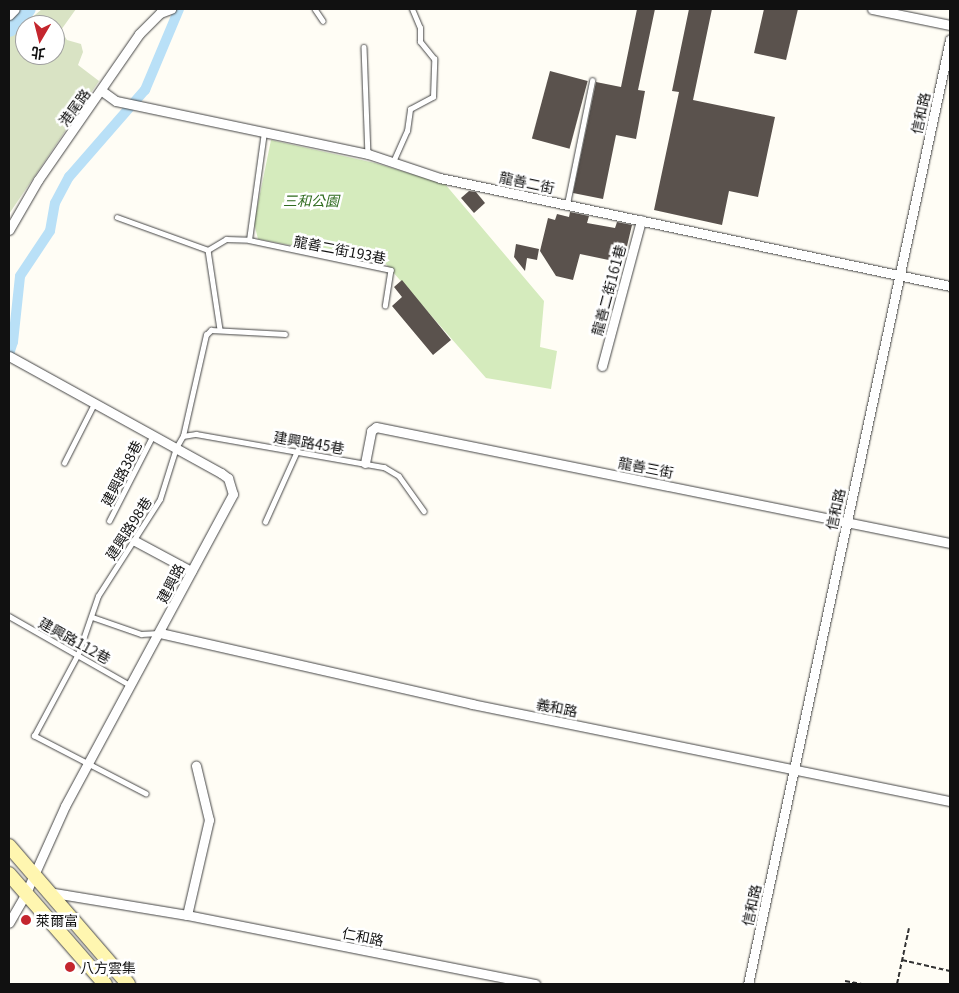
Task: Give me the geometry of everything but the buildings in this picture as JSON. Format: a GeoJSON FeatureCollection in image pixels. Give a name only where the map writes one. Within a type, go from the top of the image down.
{"type":"FeatureCollection","features":[{"type":"Feature","properties":{"kind":"street"},"geometry":{"type":"LineString","coordinates":[[9,15],[16,9]]}},
{"type":"Feature","properties":{"kind":"street","name":"港尾路"},"geometry":{"type":"LineString","coordinates":[[9,230],[38,180],[148,23],[171,9]]}},
{"type":"Feature","properties":{"kind":"street"},"geometry":{"type":"LineString","coordinates":[[872,9],[950,25]]}},
{"type":"Feature","properties":{"kind":"street","name":"信和路"},"geometry":{"type":"LineString","coordinates":[[748,984],[950,39]]}},
{"type":"Feature","properties":{"kind":"street","name":"龍善二街"},"geometry":{"type":"LineString","coordinates":[[102,91],[116,101],[368,154],[393,164],[567,204],[950,286]]}},
{"type":"Feature","properties":{"kind":"street","name":"龍善二街161巷"},"geometry":{"type":"LineString","coordinates":[[602,366],[641,220]]}},
{"type":"Feature","properties":{"kind":"street","name":"建興路"},"geometry":{"type":"LineString","coordinates":[[9,356],[95,401],[228,478],[233,494],[87,765],[33,873],[26,895],[9,923]]}},
{"type":"Feature","properties":{"kind":"street","name":"龍善三街"},"geometry":{"type":"LineString","coordinates":[[365,463],[371,431],[376,427],[950,543]]}},
{"type":"Feature","properties":{"kind":"street"},"geometry":{"type":"LineString","coordinates":[[135,540],[191,571]]}},
{"type":"Feature","properties":{"kind":"street","name":"義和路"},"geometry":{"type":"LineString","coordinates":[[160,632],[472,704],[794,767],[950,801]]}},
{"type":"Feature","properties":{"kind":"street"},"geometry":{"type":"LineString","coordinates":[[186,915],[209,820],[196,766]]}},
{"type":"Feature","properties":{"kind":"street"},"geometry":{"type":"LineString","coordinates":[[9,846],[128,984]]}},
{"type":"Feature","properties":{"kind":"street"},"geometry":{"type":"LineString","coordinates":[[9,874],[105,984]]}},
{"type":"Feature","properties":{"kind":"street","name":"仁和路"},"geometry":{"type":"LineString","coordinates":[[48,892],[186,915],[535,984]]}},
{"type":"Feature","properties":{"kind":"lane"},"geometry":{"type":"LineString","coordinates":[[316,9],[323,21]]}},
{"type":"Feature","properties":{"kind":"lane"},"geometry":{"type":"LineString","coordinates":[[393,164],[407,131],[410,109],[433,97],[434,59],[420,42],[420,28],[412,9]]}},
{"type":"Feature","properties":{"kind":"lane"},"geometry":{"type":"LineString","coordinates":[[364,47],[368,154]]}},
{"type":"Feature","properties":{"kind":"lane"},"geometry":{"type":"LineString","coordinates":[[567,204],[592,81]]}},
{"type":"Feature","properties":{"kind":"lane"},"geometry":{"type":"LineString","coordinates":[[249,240],[262,170],[264,132]]}},
{"type":"Feature","properties":{"kind":"lane"},"geometry":{"type":"LineString","coordinates":[[117,217],[208,250],[220,329]]}},
{"type":"Feature","properties":{"kind":"lane","name":"龍善二街193巷"},"geometry":{"type":"LineString","coordinates":[[208,250],[226,239],[249,240],[391,270],[386,306]]}},
{"type":"Feature","properties":{"kind":"lane"},"geometry":{"type":"LineString","coordinates":[[176,448],[183,436],[206,336],[211,330],[284,334]]}},
{"type":"Feature","properties":{"kind":"lane"},"geometry":{"type":"LineString","coordinates":[[64,463],[95,401]]}},
{"type":"Feature","properties":{"kind":"lane","name":"建興路38巷"},"geometry":{"type":"LineString","coordinates":[[110,521],[153,434]]}},
{"type":"Feature","properties":{"kind":"lane","name":"建興路45巷"},"geometry":{"type":"LineString","coordinates":[[183,436],[196,434],[365,463],[393,470],[424,512]]}},
{"type":"Feature","properties":{"kind":"lane","name":"建興路98巷"},"geometry":{"type":"LineString","coordinates":[[87,765],[34,736],[78,654],[98,596],[160,499],[176,448]]}},
{"type":"Feature","properties":{"kind":"lane"},"geometry":{"type":"LineString","coordinates":[[265,522],[297,451]]}},
{"type":"Feature","properties":{"kind":"lane","name":"建興路112巷"},"geometry":{"type":"LineString","coordinates":[[9,616],[130,685]]}},
{"type":"Feature","properties":{"kind":"lane"},"geometry":{"type":"LineString","coordinates":[[92,617],[142,634],[160,632]]}},
{"type":"Feature","properties":{"kind":"lane"},"geometry":{"type":"LineString","coordinates":[[87,765],[146,794]]}},
{"type":"Feature","properties":{"kind":"path"},"geometry":{"type":"LineString","coordinates":[[897,984],[910,928]]}},
{"type":"Feature","properties":{"kind":"path"},"geometry":{"type":"LineString","coordinates":[[902,960],[950,971]]}},
{"type":"Feature","properties":{"kind":"path"},"geometry":{"type":"LineString","coordinates":[[845,980],[862,984]]}},
{"type":"Feature","properties":{"kind":"green space"},"geometry":{"type":"Polygon","coordinates":[[[42,9],[76,9],[65,24],[65,15],[35,15],[42,9]]]}},
{"type":"Feature","properties":{"kind":"green space"},"geometry":{"type":"Polygon","coordinates":[[[15,32],[15,65],[65,65],[65,37],[67,40],[81,44],[83,52],[78,65],[99,81],[9,214],[9,37],[15,32]]]}},
{"type":"Feature","properties":{"kind":"green space","name":"三和公園"},"geometry":{"type":"Polygon","coordinates":[[[271,140],[375,163],[445,184],[544,301],[540,347],[557,351],[551,389],[486,378],[385,263],[258,239],[254,223],[271,140]]]}},
{"type":"Feature","properties":{"kind":"waterway"},"geometry":{"type":"LineString","coordinates":[[9,28],[27,9]]}},
{"type":"Feature","properties":{"kind":"waterway"},"geometry":{"type":"LineString","coordinates":[[9,354],[13,342],[20,276],[50,231],[55,203],[69,177],[145,90],[179,9]]}},
{"type":"Feature","properties":{"kind":"place","name":"萊爾富"},"geometry":{"type":"Point","coordinates":[26,920]}},
{"type":"Feature","properties":{"kind":"place","name":"八方雲集"},"geometry":{"type":"Point","coordinates":[70,967]}}]}
